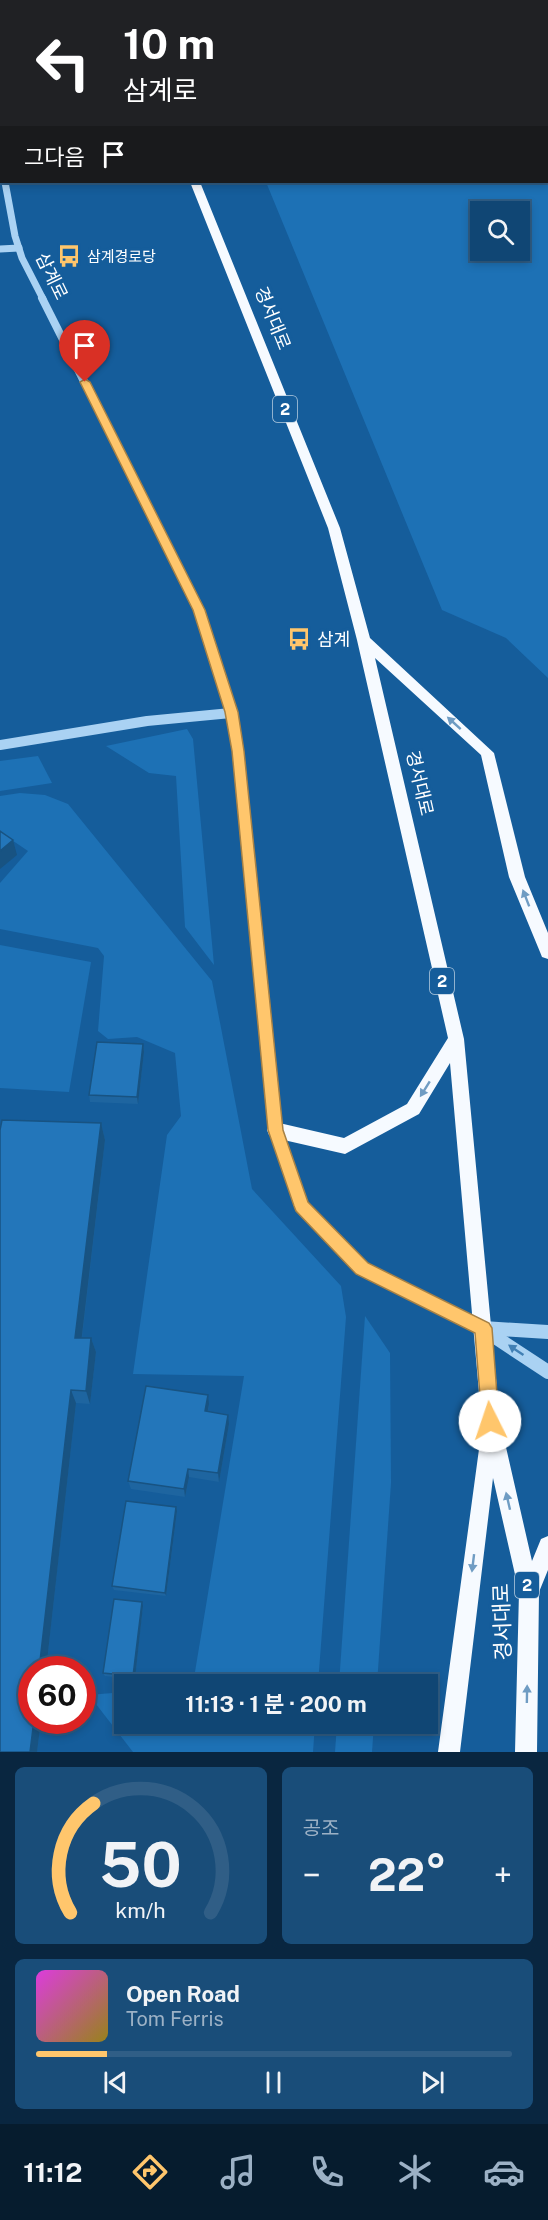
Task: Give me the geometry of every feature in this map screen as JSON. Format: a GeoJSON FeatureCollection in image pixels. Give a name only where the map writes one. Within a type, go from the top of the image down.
{"type":"FeatureCollection","features":[{"type":"Feature","properties":{"kind":"main road","name":"경서대로"},"geometry":{"type":"LineString","coordinates":[[195,183],[334,528],[364,640],[456,1039],[490,1421],[529,1592],[526,1752]]}},
{"type":"Feature","properties":{"kind":"main road"},"geometry":{"type":"LineString","coordinates":[[364,640],[487,753],[518,877],[548,952]]}},
{"type":"Feature","properties":{"kind":"main road"},"geometry":{"type":"LineString","coordinates":[[276,1130],[345,1146],[413,1109],[456,1039]]}},
{"type":"Feature","properties":{"kind":"main road","name":"경서대로"},"geometry":{"type":"LineString","coordinates":[[449,1752],[490,1421]]}},
{"type":"Feature","properties":{"kind":"main road","name":"2"},"geometry":{"type":"LineString","coordinates":[[529,1592],[548,1546]]}},
{"type":"Feature","properties":{"kind":"street","name":"삼계로"},"geometry":{"type":"LineString","coordinates":[[5,183],[19,248],[199,610],[231,712],[238,751],[276,1130],[302,1206],[362,1269],[483,1328],[548,1332]]}},
{"type":"Feature","properties":{"kind":"street"},"geometry":{"type":"LineString","coordinates":[[0,249],[19,248]]}},
{"type":"Feature","properties":{"kind":"street"},"geometry":{"type":"LineString","coordinates":[[0,745],[147,721],[231,712]]}},
{"type":"Feature","properties":{"kind":"street"},"geometry":{"type":"LineString","coordinates":[[483,1328],[548,1372]]}},
{"type":"Feature","properties":{"kind":"shaded area"},"geometry":{"type":"Polygon","coordinates":[[[266,183],[548,183],[548,678],[506,638],[442,610],[266,183]]]}},
{"type":"Feature","properties":{"kind":"shaded area"},"geometry":{"type":"Polygon","coordinates":[[[187,729],[193,739],[214,965],[185,927],[176,776],[149,773],[106,746],[187,729]]]}},
{"type":"Feature","properties":{"kind":"shaded area"},"geometry":{"type":"Polygon","coordinates":[[[38,756],[52,783],[0,791],[0,761],[38,756]]]}},
{"type":"Feature","properties":{"kind":"shaded area"},"geometry":{"type":"Polygon","coordinates":[[[20,793],[45,795],[68,804],[212,981],[252,1189],[341,1286],[346,1317],[319,1674],[195,1674],[244,1376],[133,1374],[167,1135],[181,1116],[175,1053],[137,1037],[108,1039],[98,1031],[104,956],[98,948],[0,929],[0,883],[28,851],[0,832],[0,796],[20,793]]]}},
{"type":"Feature","properties":{"kind":"shaded area"},"geometry":{"type":"Polygon","coordinates":[[[0,945],[91,962],[69,1092],[0,1088],[0,945]]]}},
{"type":"Feature","properties":{"kind":"shaded area"},"geometry":{"type":"Polygon","coordinates":[[[365,1316],[390,1353],[391,1483],[378,1674],[340,1674],[365,1316]]]}},
{"type":"Feature","properties":{"kind":"shaded area"},"geometry":{"type":"Polygon","coordinates":[[[114,1693],[114,1727],[96,1704],[96,1694],[114,1693]]]}},
{"type":"Feature","properties":{"kind":"shaded area"},"geometry":{"type":"Polygon","coordinates":[[[119,1734],[314,1734],[313,1752],[133,1752],[119,1734]]]}},
{"type":"Feature","properties":{"kind":"shaded area"},"geometry":{"type":"Polygon","coordinates":[[[336,1734],[373,1734],[372,1752],[335,1752],[336,1734]]]}},
{"type":"Feature","properties":{"kind":"building"},"geometry":{"type":"Polygon","coordinates":[[[0,831],[13,840],[0,851],[0,831]]]}},
{"type":"Feature","properties":{"kind":"building"},"geometry":{"type":"Polygon","coordinates":[[[97,1042],[143,1044],[137,1097],[89,1095],[97,1042]]]}},
{"type":"Feature","properties":{"kind":"building"},"geometry":{"type":"Polygon","coordinates":[[[2,1120],[101,1123],[75,1338],[91,1338],[86,1391],[71,1390],[41,1656],[18,1656],[18,1734],[32,1734],[30,1752],[0,1752],[0,1130],[2,1120]]]}},
{"type":"Feature","properties":{"kind":"building"},"geometry":{"type":"Polygon","coordinates":[[[146,1386],[208,1395],[205,1411],[228,1415],[218,1473],[188,1469],[184,1489],[128,1481],[146,1386]]]}},
{"type":"Feature","properties":{"kind":"building"},"geometry":{"type":"Polygon","coordinates":[[[126,1501],[176,1507],[165,1593],[112,1586],[126,1501]]]}},
{"type":"Feature","properties":{"kind":"building"},"geometry":{"type":"Polygon","coordinates":[[[114,1599],[142,1602],[133,1674],[103,1673],[114,1599]]]}},
{"type":"Feature","properties":{"kind":"place","name":"삼계경로당"},"geometry":{"type":"Point","coordinates":[69,256]}},
{"type":"Feature","properties":{"kind":"place","name":"삼계"},"geometry":{"type":"Point","coordinates":[299,639]}},
{"type":"Feature","properties":{"kind":"route"},"geometry":{"type":"LineString","coordinates":[[85,382],[199,610],[231,712],[238,751],[276,1130],[302,1206],[362,1269],[483,1328],[490,1421]]}}]}
